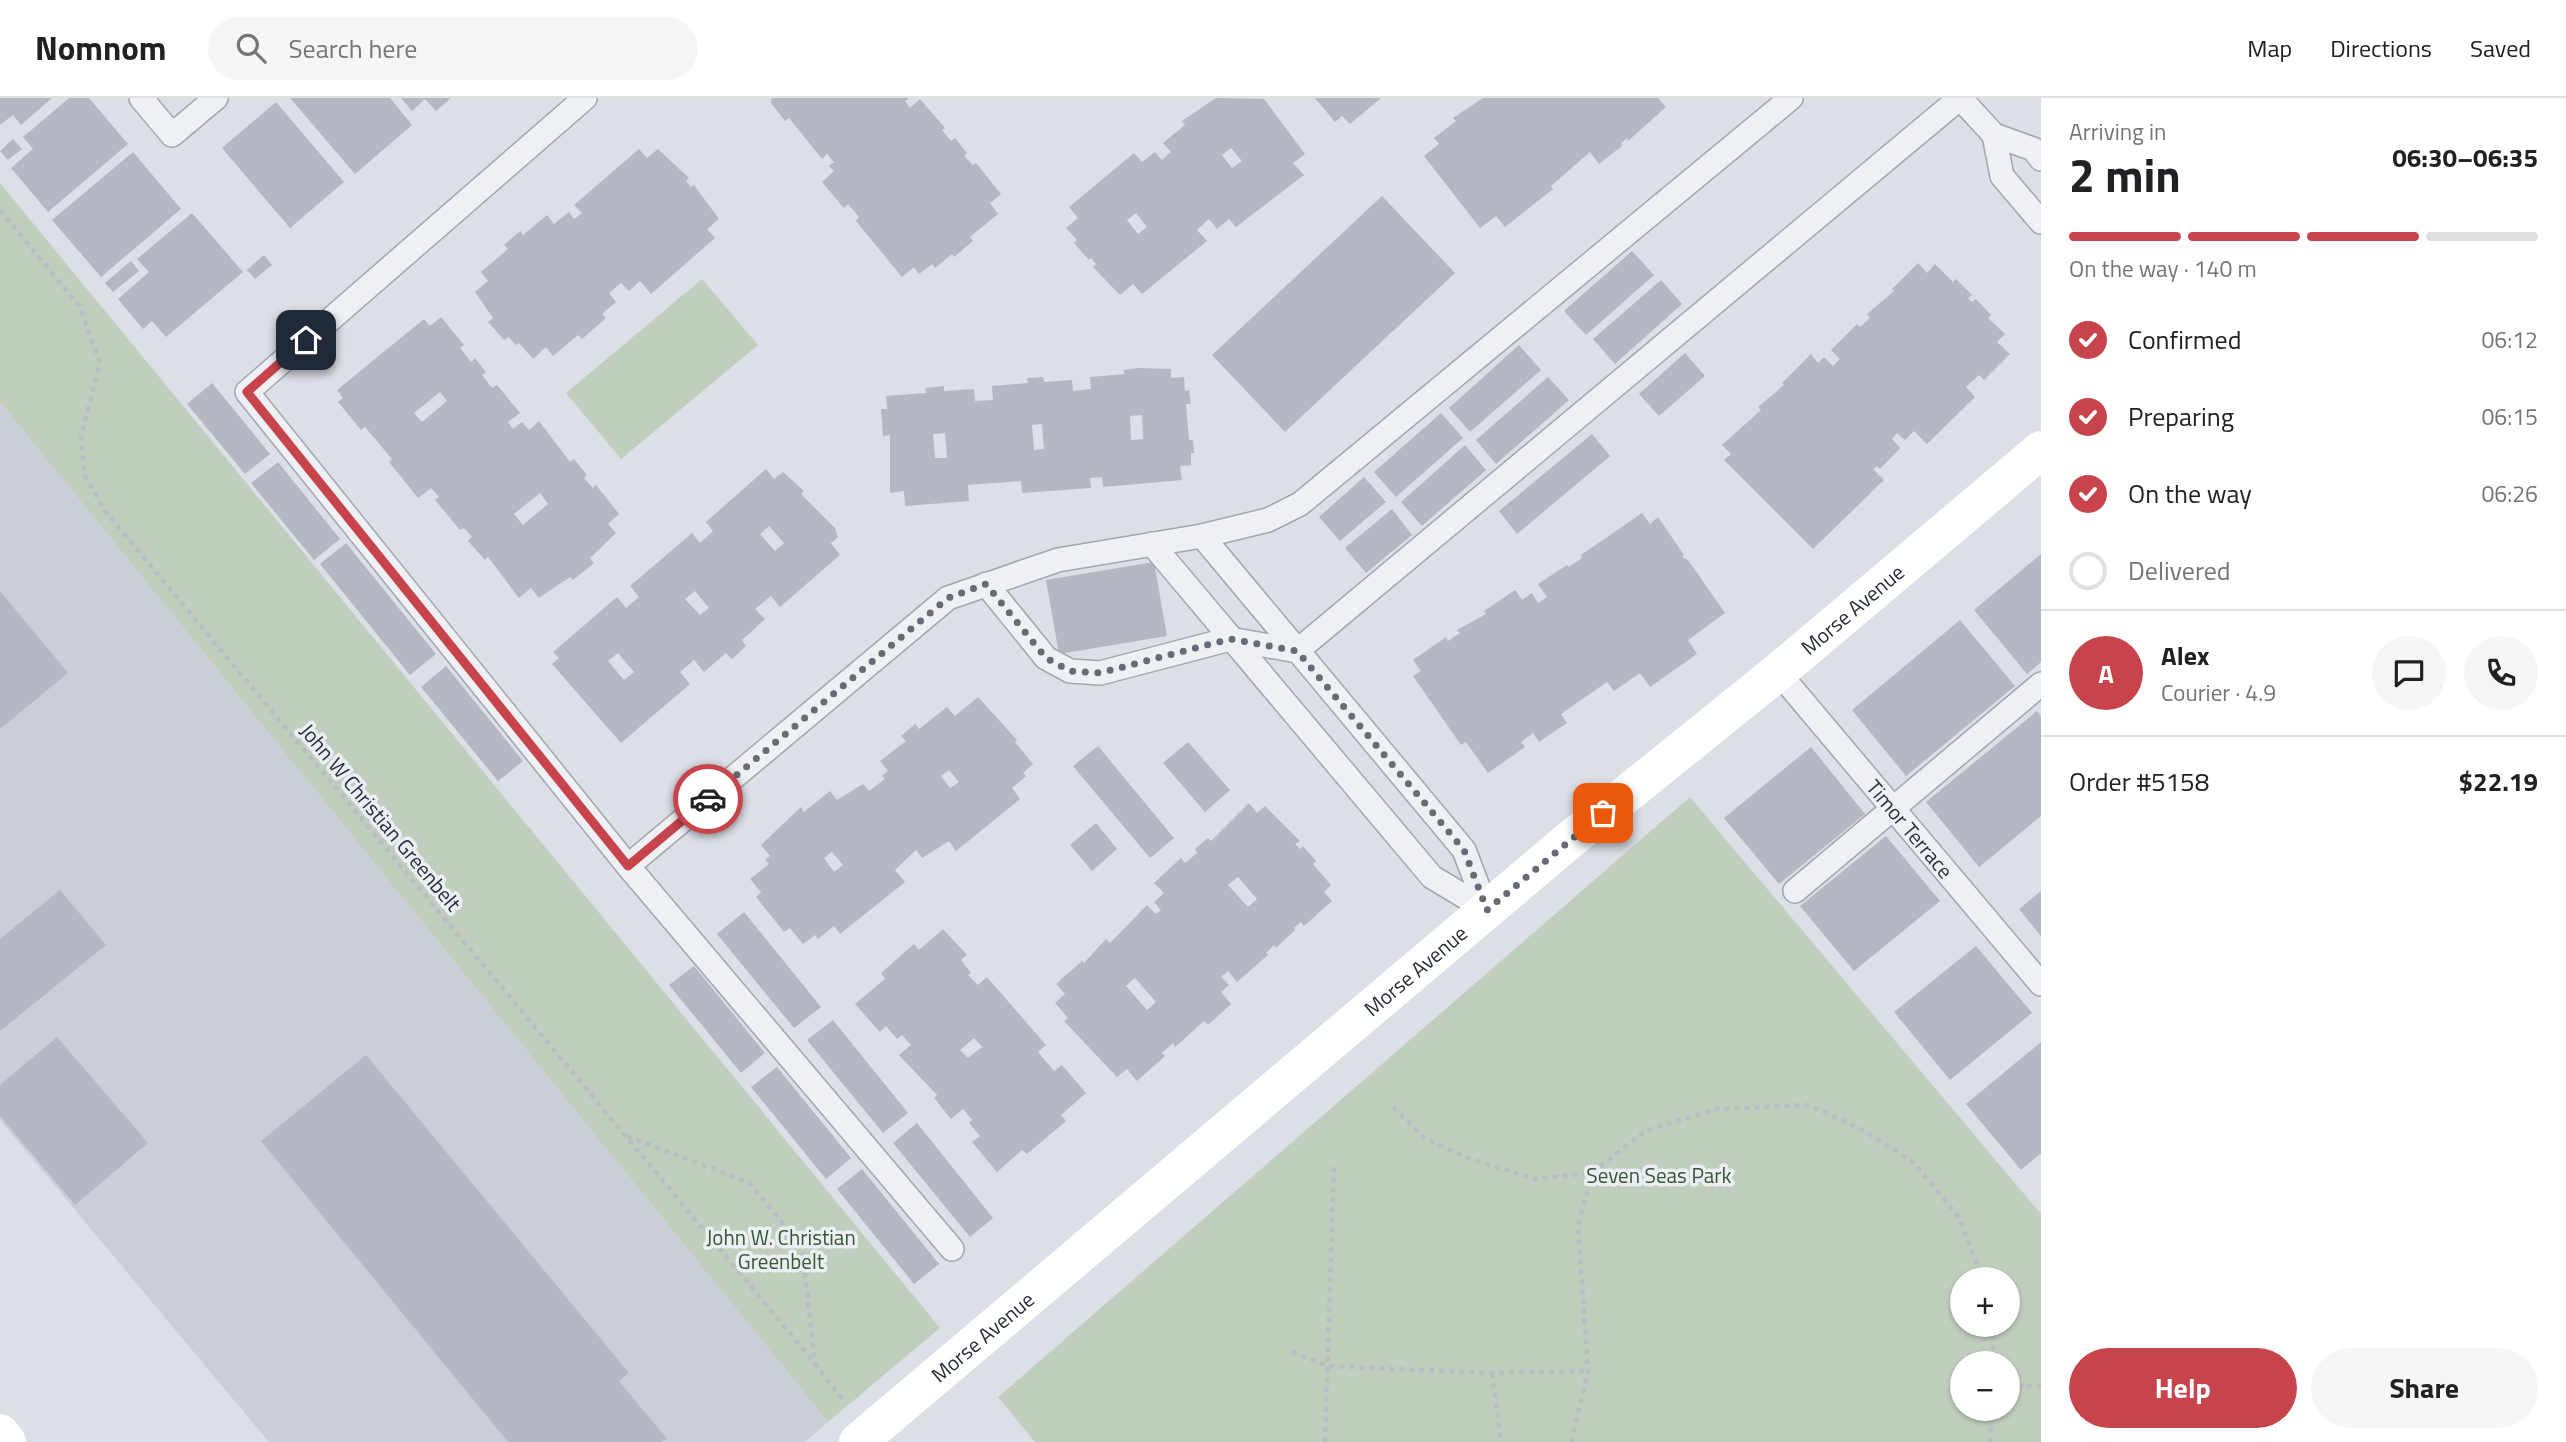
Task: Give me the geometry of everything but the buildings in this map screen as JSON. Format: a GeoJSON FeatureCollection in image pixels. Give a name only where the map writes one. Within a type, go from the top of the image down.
{"type":"FeatureCollection","features":[{"type":"Feature","properties":{"kind":"street","name":"Morse Avenue"},"geometry":{"type":"LineString","coordinates":[[853,1425],[1778,672],[2041,450]]}},
{"type":"Feature","properties":{"kind":"street"},"geometry":{"type":"LineString","coordinates":[[0,1433],[7,1442]]}},
{"type":"Feature","properties":{"kind":"lane"},"geometry":{"type":"LineString","coordinates":[[141,98],[172,135],[216,98]]}},
{"type":"Feature","properties":{"kind":"lane"},"geometry":{"type":"LineString","coordinates":[[585,98],[247,392],[628,866],[953,1249]]}},
{"type":"Feature","properties":{"kind":"lane"},"geometry":{"type":"LineString","coordinates":[[628,866],[948,598],[1058,560],[1202,536],[1268,520],[1300,504],[1791,98]]}},
{"type":"Feature","properties":{"kind":"lane"},"geometry":{"type":"LineString","coordinates":[[986,584],[1046,658],[1070,671],[1100,673],[1230,639],[1297,651],[1960,98],[1994,135],[2033,149],[2041,159]]}},
{"type":"Feature","properties":{"kind":"lane"},"geometry":{"type":"LineString","coordinates":[[1994,135],[2002,176],[2041,222]]}},
{"type":"Feature","properties":{"kind":"lane"},"geometry":{"type":"LineString","coordinates":[[1202,536],[1464,850],[1487,910]]}},
{"type":"Feature","properties":{"kind":"lane"},"geometry":{"type":"LineString","coordinates":[[1152,544],[1432,877],[1487,910]]}},
{"type":"Feature","properties":{"kind":"lane","name":"Timor Terrace"},"geometry":{"type":"LineString","coordinates":[[1778,672],[2041,984]]}},
{"type":"Feature","properties":{"kind":"lane"},"geometry":{"type":"LineString","coordinates":[[1795,891],[2041,684]]}},
{"type":"Feature","properties":{"kind":"path","name":"John W Christian Greenbelt"},"geometry":{"type":"LineString","coordinates":[[0,210],[80,307],[100,363],[80,436],[85,476],[105,511],[815,1364],[853,1425]]}},
{"type":"Feature","properties":{"kind":"path"},"geometry":{"type":"LineString","coordinates":[[1393,1107],[1425,1138],[1465,1157],[1535,1179],[1592,1173],[1645,1131],[1716,1109],[1808,1105],[1861,1129],[1913,1162],[1958,1216],[1978,1267]]}},
{"type":"Feature","properties":{"kind":"path"},"geometry":{"type":"LineString","coordinates":[[626,1136],[750,1183],[802,1247],[815,1364]]}},
{"type":"Feature","properties":{"kind":"path"},"geometry":{"type":"LineString","coordinates":[[1325,1442],[1334,1162]]}},
{"type":"Feature","properties":{"kind":"path"},"geometry":{"type":"LineString","coordinates":[[1572,1442],[1588,1371],[1578,1226],[1592,1173]]}},
{"type":"Feature","properties":{"kind":"path"},"geometry":{"type":"LineString","coordinates":[[1292,1352],[1328,1366],[1492,1373],[1588,1371]]}},
{"type":"Feature","properties":{"kind":"path"},"geometry":{"type":"LineString","coordinates":[[1492,1373],[1501,1442]]}},
{"type":"Feature","properties":{"kind":"path"},"geometry":{"type":"LineString","coordinates":[[2020,1386],[2041,1386]]}},
{"type":"Feature","properties":{"kind":"path"},"geometry":{"type":"LineString","coordinates":[[1990,1442],[1991,1421]]}},
{"type":"Feature","properties":{"kind":"shaded area"},"geometry":{"type":"Polygon","coordinates":[[[0,402],[828,1422],[805,1442],[269,1442],[0,1120],[0,402]]]}},
{"type":"Feature","properties":{"kind":"green space","name":"John W. Christian Greenbelt"},"geometry":{"type":"Polygon","coordinates":[[[0,183],[940,1328],[828,1422],[0,402],[0,183]]]}},
{"type":"Feature","properties":{"kind":"green space"},"geometry":{"type":"Polygon","coordinates":[[[702,279],[758,345],[621,459],[566,393],[702,279]]]}},
{"type":"Feature","properties":{"kind":"green space","name":"Seven Seas Park"},"geometry":{"type":"Polygon","coordinates":[[[1690,797],[2041,1214],[2041,1442],[1035,1442],[998,1397],[1690,797]]]}},
{"type":"Feature","properties":{"kind":"way so far"},"geometry":{"type":"LineString","coordinates":[[708,799],[948,598],[986,584],[1027,639],[1046,658],[1070,671],[1100,673],[1230,639],[1297,651],[1464,850],[1487,910],[1603,813]]}},
{"type":"Feature","properties":{"kind":"route"},"geometry":{"type":"LineString","coordinates":[[306,340],[247,392],[628,866],[708,799]]}}]}
